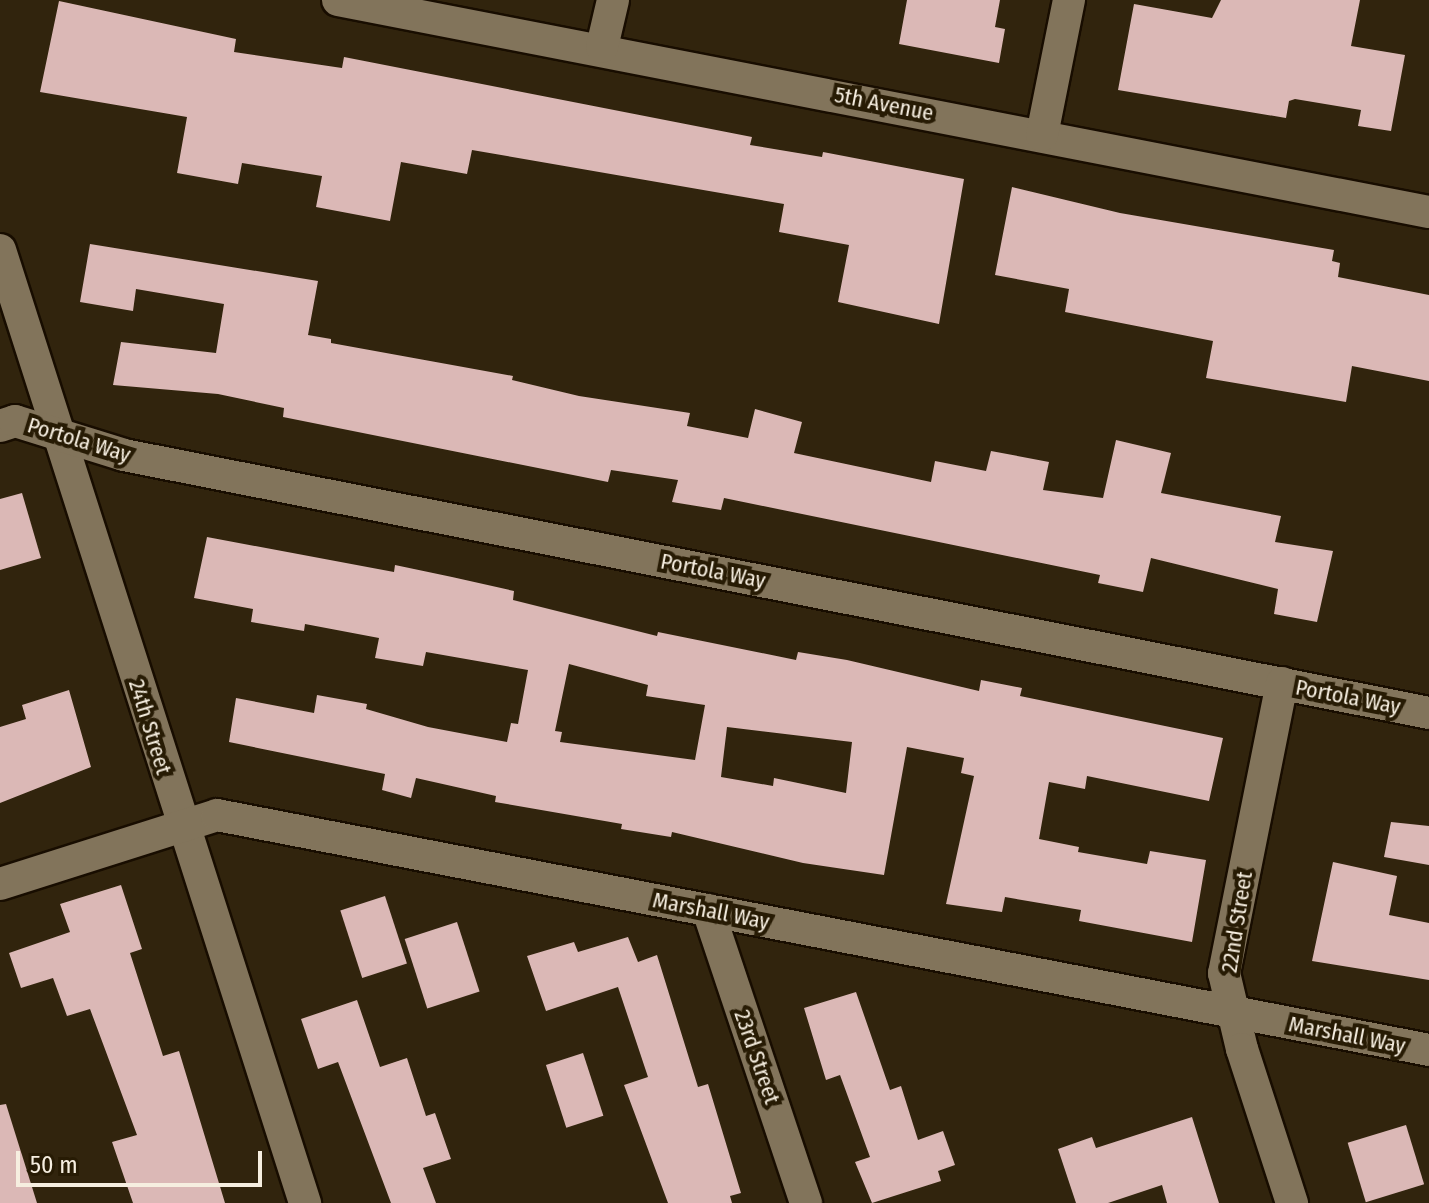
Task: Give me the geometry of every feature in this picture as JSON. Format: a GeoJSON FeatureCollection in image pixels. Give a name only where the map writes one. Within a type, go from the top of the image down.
{"type":"FeatureCollection","features":[{"type":"Feature","properties":{"kind":"street","name":"5th Avenue"},"geometry":{"type":"LineString","coordinates":[[338,0],[602,47],[1429,212]]}},
{"type":"Feature","properties":{"kind":"street"},"geometry":{"type":"LineString","coordinates":[[602,47],[613,0]]}},
{"type":"Feature","properties":{"kind":"street"},"geometry":{"type":"LineString","coordinates":[[1042,135],[1069,0]]}},
{"type":"Feature","properties":{"kind":"street","name":"24th Street"},"geometry":{"type":"LineString","coordinates":[[0,250],[181,827],[305,1203]]}},
{"type":"Feature","properties":{"kind":"street","name":"Portola Way"},"geometry":{"type":"LineString","coordinates":[[0,426],[15,421],[140,458],[1429,713]]}},
{"type":"Feature","properties":{"kind":"street","name":"22nd Street"},"geometry":{"type":"LineString","coordinates":[[1282,683],[1224,973],[1233,1013],[1292,1203]]}},
{"type":"Feature","properties":{"kind":"street","name":"Marshall Way"},"geometry":{"type":"LineString","coordinates":[[0,884],[217,815],[1429,1050]]}},
{"type":"Feature","properties":{"kind":"street","name":"23rd Street"},"geometry":{"type":"LineString","coordinates":[[708,910],[806,1203]]}},
{"type":"Feature","properties":{"kind":"building"},"geometry":{"type":"Polygon","coordinates":[[[907,0],[1000,0],[995,27],[1005,29],[999,63],[899,44],[907,0]]]}},
{"type":"Feature","properties":{"kind":"building"},"geometry":{"type":"Polygon","coordinates":[[[1221,0],[1360,0],[1351,46],[1405,55],[1391,131],[1358,126],[1361,110],[1295,99],[1289,101],[1286,118],[1118,90],[1134,4],[1212,18],[1221,0]]]}},
{"type":"Feature","properties":{"kind":"building"},"geometry":{"type":"Polygon","coordinates":[[[59,1],[236,39],[234,52],[342,68],[344,57],[752,137],[750,145],[822,157],[823,152],[964,179],[939,324],[838,302],[849,245],[779,232],[784,204],[472,150],[467,174],[401,162],[390,221],[316,207],[322,176],[242,163],[238,184],[177,173],[187,117],[40,92],[59,1]]]}},
{"type":"Feature","properties":{"kind":"building"},"geometry":{"type":"Polygon","coordinates":[[[1012,187],[1120,213],[1334,250],[1332,261],[1340,263],[1338,277],[1429,295],[1429,381],[1352,366],[1346,402],[1206,378],[1213,341],[1065,312],[1069,289],[995,275],[1012,187]]]}},
{"type":"Feature","properties":{"kind":"building"},"geometry":{"type":"Polygon","coordinates":[[[90,244],[318,281],[308,335],[331,339],[331,343],[513,376],[512,380],[579,396],[690,413],[687,426],[748,438],[755,409],[802,422],[794,453],[931,482],[935,461],[986,471],[991,451],[1049,462],[1043,490],[1103,498],[1116,440],[1171,453],[1161,493],[1281,516],[1275,542],[1333,551],[1317,622],[1274,614],[1278,589],[1151,558],[1143,592],[1098,583],[1100,575],[724,498],[721,510],[672,502],[678,480],[611,470],[608,482],[283,417],[284,408],[218,394],[113,385],[121,342],[216,353],[224,304],[136,289],[133,311],[80,302],[90,244]]]}},
{"type":"Feature","properties":{"kind":"building"},"geometry":{"type":"Polygon","coordinates":[[[22,493],[41,558],[0,570],[0,499],[22,493]]]}},
{"type":"Feature","properties":{"kind":"building"},"geometry":{"type":"Polygon","coordinates":[[[207,537],[394,572],[395,565],[452,577],[514,591],[513,600],[657,636],[658,632],[796,660],[798,652],[847,660],[979,691],[981,680],[1022,688],[1020,696],[1223,738],[1209,801],[1087,776],[1085,789],[1049,782],[1039,839],[1079,847],[1078,852],[1147,864],[1150,851],[1206,860],[1192,942],[1079,921],[1081,910],[1005,897],[1002,912],[946,904],[974,776],[961,773],[964,758],[907,747],[884,875],[803,863],[672,832],[671,837],[621,829],[622,824],[495,802],[496,796],[416,778],[411,798],[382,790],[385,774],[229,742],[236,698],[314,713],[317,695],[367,704],[366,709],[428,727],[507,742],[511,723],[518,724],[528,670],[426,652],[423,666],[375,658],[379,638],[305,624],[304,631],[251,622],[253,609],[194,598],[207,537]],[[569,664],[555,731],[562,732],[560,742],[695,760],[705,705],[646,696],[648,685],[569,664]],[[727,727],[721,777],[773,786],[774,778],[846,793],[852,742],[727,727]]]}},
{"type":"Feature","properties":{"kind":"building"},"geometry":{"type":"Polygon","coordinates":[[[69,690],[91,767],[0,803],[0,727],[26,719],[22,705],[69,690]]]}},
{"type":"Feature","properties":{"kind":"building"},"geometry":{"type":"Polygon","coordinates":[[[1391,822],[1429,826],[1429,865],[1384,857],[1391,822]]]}},
{"type":"Feature","properties":{"kind":"building"},"geometry":{"type":"Polygon","coordinates":[[[1333,862],[1397,876],[1389,915],[1429,923],[1429,980],[1312,961],[1333,862]]]}},
{"type":"Feature","properties":{"kind":"building"},"geometry":{"type":"Polygon","coordinates":[[[121,885],[142,949],[130,953],[163,1056],[179,1051],[225,1203],[133,1203],[112,1142],[137,1135],[90,1009],[67,1016],[53,978],[21,988],[9,953],[70,932],[60,904],[121,885]]]}},
{"type":"Feature","properties":{"kind":"building"},"geometry":{"type":"Polygon","coordinates":[[[385,896],[407,964],[362,978],[340,911],[385,896]]]}},
{"type":"Feature","properties":{"kind":"building"},"geometry":{"type":"Polygon","coordinates":[[[457,922],[480,991],[427,1008],[405,939],[457,922]]]}},
{"type":"Feature","properties":{"kind":"building"},"geometry":{"type":"Polygon","coordinates":[[[628,937],[638,962],[657,955],[698,1087],[708,1084],[741,1193],[730,1196],[732,1203],[668,1203],[624,1085],[648,1077],[618,987],[546,1011],[527,956],[574,942],[578,952],[628,937]]]}},
{"type":"Feature","properties":{"kind":"building"},"geometry":{"type":"Polygon","coordinates":[[[856,992],[890,1090],[901,1086],[918,1140],[943,1131],[955,1165],[938,1171],[941,1181],[872,1203],[855,1162],[870,1157],[840,1075],[826,1080],[804,1008],[856,992]]]}},
{"type":"Feature","properties":{"kind":"building"},"geometry":{"type":"Polygon","coordinates":[[[357,1000],[380,1067],[407,1058],[426,1116],[435,1113],[451,1159],[423,1168],[436,1203],[391,1203],[338,1062],[318,1069],[301,1019],[357,1000]]]}},
{"type":"Feature","properties":{"kind":"building"},"geometry":{"type":"Polygon","coordinates":[[[583,1053],[603,1116],[566,1128],[546,1065],[583,1053]]]}},
{"type":"Feature","properties":{"kind":"building"},"geometry":{"type":"Polygon","coordinates":[[[6,1104],[37,1203],[0,1203],[0,1105],[6,1104]]]}},
{"type":"Feature","properties":{"kind":"building"},"geometry":{"type":"Polygon","coordinates":[[[1192,1117],[1219,1203],[1167,1203],[1162,1185],[1108,1203],[1076,1203],[1058,1149],[1092,1137],[1096,1148],[1192,1117]]]}},
{"type":"Feature","properties":{"kind":"building"},"geometry":{"type":"Polygon","coordinates":[[[1406,1125],[1424,1184],[1366,1202],[1348,1143],[1406,1125]]]}}]}
